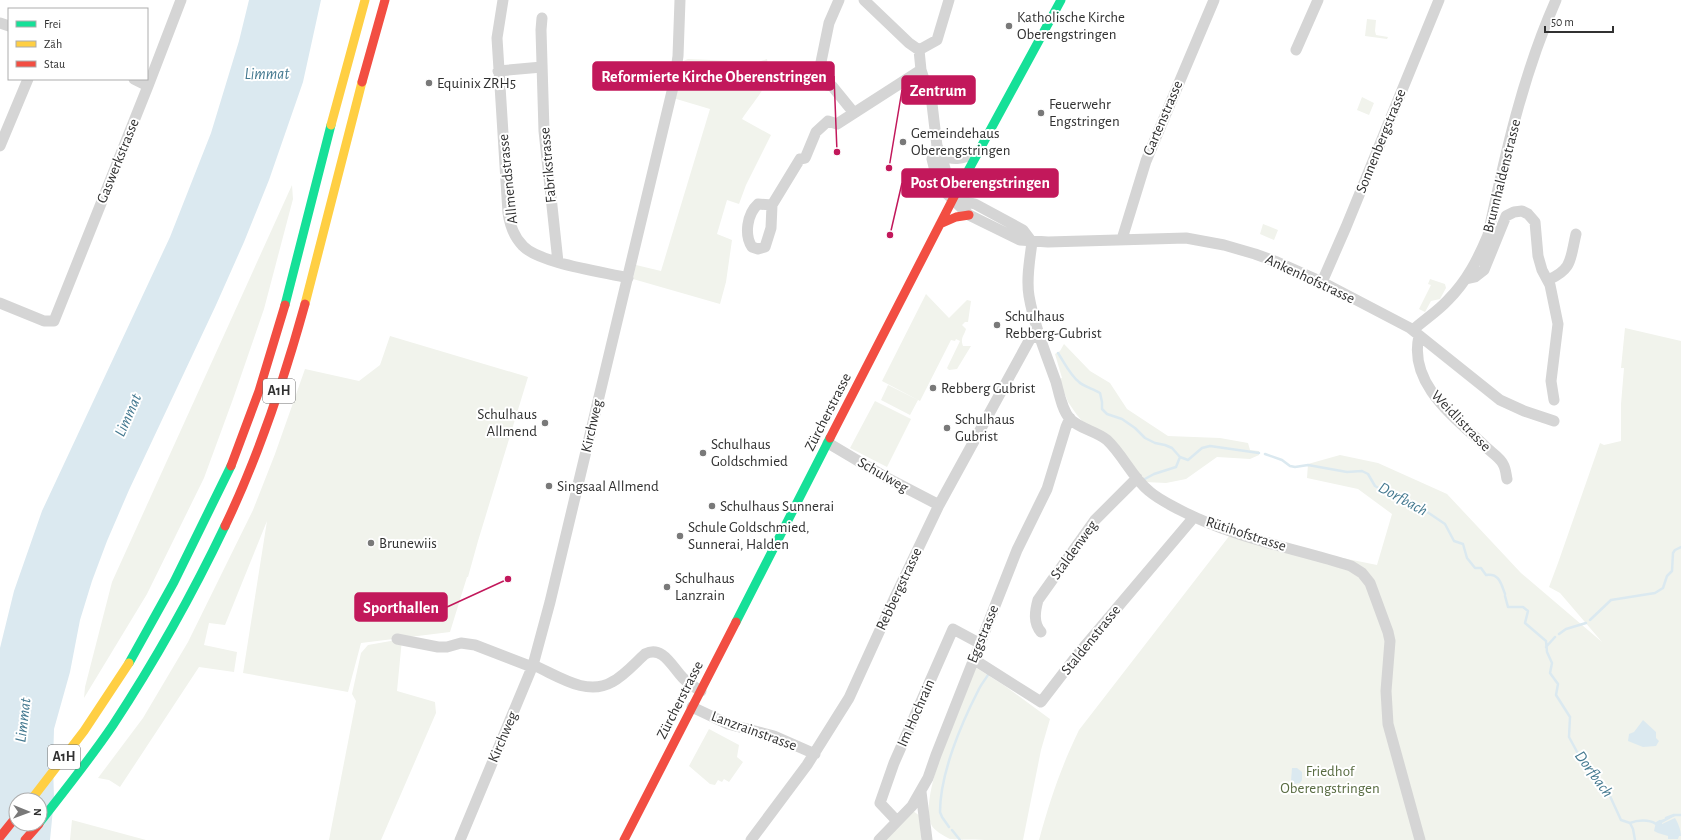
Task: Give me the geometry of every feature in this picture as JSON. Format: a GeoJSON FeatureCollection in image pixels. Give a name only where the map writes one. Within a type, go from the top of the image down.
{"type":"FeatureCollection","features":[{"type":"Feature","properties":{"kind":"main road","name":"A1H"},"geometry":{"type":"LineString","coordinates":[[37,792],[96,713],[164,602],[234,458],[259,391],[277,333],[365,0]]}},
{"type":"Feature","properties":{"kind":"main road","name":"A1H"},"geometry":{"type":"LineString","coordinates":[[48,811],[95,750],[149,669],[177,621],[217,543],[262,438],[286,368],[300,319],[385,0]]}},
{"type":"Feature","properties":{"kind":"main road","name":"Zürcherstrasse"},"geometry":{"type":"LineString","coordinates":[[624,840],[940,224],[1061,0]]}},
{"type":"Feature","properties":{"kind":"main road"},"geometry":{"type":"LineString","coordinates":[[309,214],[353,7]]}},
{"type":"Feature","properties":{"kind":"main road"},"geometry":{"type":"LineString","coordinates":[[940,224],[968,215]]}},
{"type":"Feature","properties":{"kind":"main road"},"geometry":{"type":"LineString","coordinates":[[0,837],[8,828]]}},
{"type":"Feature","properties":{"kind":"main road","name":"A1H"},"geometry":{"type":"LineString","coordinates":[[26,840],[32,832]]}},
{"type":"Feature","properties":{"kind":"street","name":"Gaswerkstrasse"},"geometry":{"type":"LineString","coordinates":[[0,303],[44,321],[54,321],[181,0]]}},
{"type":"Feature","properties":{"kind":"street","name":"Allmendstrasse"},"geometry":{"type":"LineString","coordinates":[[503,0],[496,38],[510,224],[524,248],[543,258],[628,278]]}},
{"type":"Feature","properties":{"kind":"street","name":"Kirchweg"},"geometry":{"type":"LineString","coordinates":[[460,840],[532,666],[555,584],[674,82],[678,56],[680,0]]}},
{"type":"Feature","properties":{"kind":"street"},"geometry":{"type":"LineString","coordinates":[[821,62],[828,23],[840,0]]}},
{"type":"Feature","properties":{"kind":"street"},"geometry":{"type":"LineString","coordinates":[[864,0],[909,43],[919,50],[921,70],[932,104],[939,150],[954,199],[968,215],[1020,240],[1032,242]]}},
{"type":"Feature","properties":{"kind":"street"},"geometry":{"type":"LineString","coordinates":[[919,50],[937,40],[949,0]]}},
{"type":"Feature","properties":{"kind":"street","name":"Gartenstrasse"},"geometry":{"type":"LineString","coordinates":[[1122,239],[1146,161],[1214,0]]}},
{"type":"Feature","properties":{"kind":"street"},"geometry":{"type":"LineString","coordinates":[[1296,50],[1318,0]]}},
{"type":"Feature","properties":{"kind":"street","name":"Sonnenbergstrasse"},"geometry":{"type":"LineString","coordinates":[[1322,282],[1439,0]]}},
{"type":"Feature","properties":{"kind":"street","name":"Brunnhaldenstrasse"},"geometry":{"type":"LineString","coordinates":[[1416,333],[1448,301],[1466,279],[1478,258],[1488,234],[1525,81],[1543,30],[1556,0]]}},
{"type":"Feature","properties":{"kind":"street","name":"Fabrikstrasse"},"geometry":{"type":"LineString","coordinates":[[542,18],[541,30],[545,138],[558,262]]}},
{"type":"Feature","properties":{"kind":"street"},"geometry":{"type":"LineString","coordinates":[[498,71],[542,68]]}},
{"type":"Feature","properties":{"kind":"street"},"geometry":{"type":"LineString","coordinates":[[772,205],[800,159],[805,158],[816,132],[828,121],[837,124],[921,70]]}},
{"type":"Feature","properties":{"kind":"street"},"geometry":{"type":"LineString","coordinates":[[0,146],[28,80]]}},
{"type":"Feature","properties":{"kind":"street"},"geometry":{"type":"LineString","coordinates":[[136,80],[148,86]]}},
{"type":"Feature","properties":{"kind":"street"},"geometry":{"type":"LineString","coordinates":[[826,85],[832,86],[854,113]]}},
{"type":"Feature","properties":{"kind":"street"},"geometry":{"type":"LineString","coordinates":[[939,150],[947,158],[955,159],[977,153]]}},
{"type":"Feature","properties":{"kind":"street"},"geometry":{"type":"LineString","coordinates":[[954,199],[975,204],[1023,230],[1032,242],[1028,276],[1029,296],[1039,334],[1063,403],[1070,418]]}},
{"type":"Feature","properties":{"kind":"street"},"geometry":{"type":"LineString","coordinates":[[1466,279],[1475,277],[1484,270],[1506,216],[1514,212],[1522,211],[1528,214],[1535,222],[1538,256],[1542,270],[1548,280],[1558,324],[1551,382],[1554,400]]}},
{"type":"Feature","properties":{"kind":"street"},"geometry":{"type":"LineString","coordinates":[[1548,280],[1561,274],[1567,268],[1576,234]]}},
{"type":"Feature","properties":{"kind":"street","name":"Ankenhofstrasse"},"geometry":{"type":"LineString","coordinates":[[1032,242],[1186,238],[1224,245],[1277,262],[1322,282],[1416,333],[1500,400],[1524,411],[1554,421]]}},
{"type":"Feature","properties":{"kind":"street","name":"Weidlistrasse"},"geometry":{"type":"LineString","coordinates":[[1416,333],[1419,359],[1429,388],[1438,402],[1503,464],[1507,479]]}},
{"type":"Feature","properties":{"kind":"street","name":"Rebbergstrasse"},"geometry":{"type":"LineString","coordinates":[[751,840],[815,754],[849,698],[895,597],[939,506],[1026,344],[1034,335],[1039,334]]}},
{"type":"Feature","properties":{"kind":"street","name":"Rütihofstrasse"},"geometry":{"type":"LineString","coordinates":[[1070,418],[1081,426],[1105,438],[1117,450],[1137,478],[1157,498],[1221,529],[1351,566],[1362,573],[1370,583],[1385,621],[1390,641],[1386,691],[1388,724],[1420,840]]}},
{"type":"Feature","properties":{"kind":"street","name":"Eggstrasse"},"geometry":{"type":"LineString","coordinates":[[879,840],[912,806],[928,778],[979,642],[1017,550],[1047,489],[1064,432],[1070,418]]}},
{"type":"Feature","properties":{"kind":"street","name":"Schulweg"},"geometry":{"type":"LineString","coordinates":[[828,443],[887,478],[939,506]]}},
{"type":"Feature","properties":{"kind":"street","name":"Staldenweg"},"geometry":{"type":"LineString","coordinates":[[1040,632],[1035,620],[1038,600],[1095,520],[1137,478]]}},
{"type":"Feature","properties":{"kind":"street","name":"Staldenstrasse"},"geometry":{"type":"LineString","coordinates":[[973,659],[1041,702],[1078,654],[1194,517]]}},
{"type":"Feature","properties":{"kind":"street","name":"Im Hochrain"},"geometry":{"type":"LineString","coordinates":[[897,821],[880,803],[894,763],[953,629],[979,642]]}},
{"type":"Feature","properties":{"kind":"street","name":"Lanzrainstrasse"},"geometry":{"type":"LineString","coordinates":[[397,639],[438,647],[447,647],[461,643],[475,645],[579,685],[594,688],[612,682],[650,651],[658,652],[664,655],[689,684],[700,691]]}},
{"type":"Feature","properties":{"kind":"street","name":"Lanzrainstrasse"},"geometry":{"type":"LineString","coordinates":[[692,707],[728,724],[774,736],[815,754]]}},
{"type":"Feature","properties":{"kind":"street"},"geometry":{"type":"LineString","coordinates":[[921,792],[927,840]]}},
{"type":"Feature","properties":{"kind":"green space"},"geometry":{"type":"Polygon","coordinates":[[[1367,19],[1376,20],[1376,35],[1388,37],[1387,39],[1365,36],[1367,19]]]}},
{"type":"Feature","properties":{"kind":"green space"},"geometry":{"type":"Polygon","coordinates":[[[688,59],[758,62],[767,59],[768,65],[767,81],[742,119],[771,135],[746,185],[739,204],[727,200],[717,234],[732,240],[726,282],[720,304],[633,279],[636,265],[661,271],[710,109],[673,98],[681,62],[688,59]]]}},
{"type":"Feature","properties":{"kind":"green space"},"geometry":{"type":"Polygon","coordinates":[[[1362,97],[1374,103],[1369,115],[1357,110],[1362,97]]]}},
{"type":"Feature","properties":{"kind":"green space"},"geometry":{"type":"Polygon","coordinates":[[[292,185],[293,199],[264,309],[204,478],[147,594],[84,698],[85,687],[112,582],[292,185]]]}},
{"type":"Feature","properties":{"kind":"green space"},"geometry":{"type":"Polygon","coordinates":[[[1263,224],[1278,230],[1274,240],[1260,234],[1263,224]]]}},
{"type":"Feature","properties":{"kind":"green space"},"geometry":{"type":"Polygon","coordinates":[[[1430,279],[1445,284],[1446,288],[1440,299],[1431,301],[1425,312],[1419,309],[1431,285],[1428,284],[1430,279]]]}},
{"type":"Feature","properties":{"kind":"green space"},"geometry":{"type":"Polygon","coordinates":[[[926,294],[949,318],[967,300],[971,301],[968,322],[965,322],[962,325],[966,329],[962,341],[963,346],[971,346],[957,369],[949,370],[947,368],[960,341],[956,339],[955,341],[951,340],[920,401],[882,381],[926,294]]]}},
{"type":"Feature","properties":{"kind":"green space","name":"Friedhof Oberengstringen"},"geometry":{"type":"Polygon","coordinates":[[[1625,328],[1681,341],[1681,840],[1039,840],[1056,784],[1079,730],[1230,535],[1377,565],[1392,514],[1358,489],[1307,478],[1308,464],[1340,455],[1378,463],[1447,494],[1521,573],[1602,642],[1560,593],[1549,587],[1600,443],[1604,445],[1621,441],[1621,404],[1624,368],[1621,368],[1625,328]]]}},
{"type":"Feature","properties":{"kind":"green space","name":"Brunewiis"},"geometry":{"type":"Polygon","coordinates":[[[390,336],[528,377],[450,632],[361,643],[348,692],[243,673],[267,521],[225,625],[209,623],[204,645],[237,652],[234,672],[199,667],[120,787],[109,780],[98,778],[143,718],[188,642],[253,510],[275,454],[305,369],[359,381],[380,365],[390,336]]]}},
{"type":"Feature","properties":{"kind":"green space"},"geometry":{"type":"Polygon","coordinates":[[[1064,344],[1090,371],[1110,383],[1127,409],[1168,436],[1220,438],[1248,443],[1250,450],[1259,451],[1259,455],[1250,459],[1217,457],[1186,479],[1166,483],[1145,482],[1106,435],[1082,421],[1068,402],[1059,379],[1062,378],[1055,354],[1060,351],[1064,344]]]}},
{"type":"Feature","properties":{"kind":"green space"},"geometry":{"type":"Polygon","coordinates":[[[888,385],[918,400],[910,415],[881,400],[888,385]]]}},
{"type":"Feature","properties":{"kind":"green space"},"geometry":{"type":"Polygon","coordinates":[[[875,401],[911,419],[887,467],[850,448],[875,401]]]}},
{"type":"Feature","properties":{"kind":"green space"},"geometry":{"type":"Polygon","coordinates":[[[402,639],[397,691],[435,702],[436,713],[381,840],[329,840],[356,701],[352,694],[361,653],[368,645],[402,639]]]}},
{"type":"Feature","properties":{"kind":"green space"},"geometry":{"type":"Polygon","coordinates":[[[975,667],[1005,686],[1050,719],[1041,750],[1023,840],[950,839],[936,831],[931,824],[929,810],[936,770],[952,723],[975,667]]]}},
{"type":"Feature","properties":{"kind":"green space"},"geometry":{"type":"Polygon","coordinates":[[[709,729],[739,745],[737,757],[743,762],[729,782],[724,779],[722,782],[718,780],[715,785],[710,784],[689,766],[709,729]]]}},
{"type":"Feature","properties":{"kind":"green space"},"geometry":{"type":"Polygon","coordinates":[[[913,811],[920,816],[921,840],[885,840],[913,811]]]}},
{"type":"Feature","properties":{"kind":"green space"},"geometry":{"type":"Polygon","coordinates":[[[72,820],[146,840],[70,840],[72,820]]]}},
{"type":"Feature","properties":{"kind":"water","name":"Limmat"},"geometry":{"type":"Polygon","coordinates":[[[249,0],[321,0],[303,82],[269,180],[216,305],[129,490],[92,581],[80,620],[70,672],[54,729],[54,799],[50,840],[0,840],[0,648],[14,591],[42,511],[170,237],[211,133],[239,41],[249,0]]]}},
{"type":"Feature","properties":{"kind":"water"},"geometry":{"type":"Polygon","coordinates":[[[1643,720],[1656,732],[1656,738],[1659,741],[1656,746],[1643,747],[1628,741],[1629,734],[1634,732],[1643,720]]]}},
{"type":"Feature","properties":{"kind":"water"},"geometry":{"type":"Polygon","coordinates":[[[1292,768],[1297,768],[1302,772],[1302,780],[1300,783],[1294,784],[1291,781],[1292,768]]]}},
{"type":"Feature","properties":{"kind":"water"},"geometry":{"type":"Polygon","coordinates":[[[1674,815],[1675,816],[1662,824],[1675,818],[1681,834],[1678,839],[1668,839],[1668,836],[1654,831],[1656,822],[1674,815]]]}},
{"type":"Feature","properties":{"kind":"waterway","name":"Dorfbach"},"geometry":{"type":"LineString","coordinates":[[1058,353],[1076,379],[1083,385],[1100,393],[1102,409],[1107,414],[1122,419],[1135,428],[1145,438],[1155,443],[1172,448],[1180,457],[1188,460],[1202,448],[1210,446],[1259,453]]}},
{"type":"Feature","properties":{"kind":"waterway","name":"Dorfbach"},"geometry":{"type":"LineString","coordinates":[[1265,454],[1282,460],[1290,466],[1295,467],[1308,465],[1347,472],[1362,471],[1368,474],[1375,486],[1400,500],[1411,501],[1445,524],[1454,541],[1463,544],[1467,558],[1475,568],[1481,568],[1486,575],[1497,577],[1505,594]]}},
{"type":"Feature","properties":{"kind":"waterway"},"geometry":{"type":"LineString","coordinates":[[1143,480],[1154,474],[1176,467],[1180,457]]}},
{"type":"Feature","properties":{"kind":"waterway"},"geometry":{"type":"LineString","coordinates":[[1590,620],[1611,600],[1655,593],[1663,588],[1667,576],[1672,571],[1673,553],[1681,547]]}},
{"type":"Feature","properties":{"kind":"waterway","name":"Dorfbach"},"geometry":{"type":"LineString","coordinates":[[1505,596],[1508,607],[1523,607],[1528,611],[1525,623],[1546,641],[1547,652],[1552,663],[1550,673],[1558,684],[1556,695],[1570,717],[1569,737],[1582,761],[1589,766],[1609,794],[1621,820],[1630,823],[1635,840]]}},
{"type":"Feature","properties":{"kind":"waterway"},"geometry":{"type":"LineString","coordinates":[[1559,634],[1566,629],[1586,623]]}},
{"type":"Feature","properties":{"kind":"waterway"},"geometry":{"type":"LineString","coordinates":[[1546,647],[1555,637]]}},
{"type":"Feature","properties":{"kind":"waterway"},"geometry":{"type":"LineString","coordinates":[[949,827],[940,812],[941,797],[948,766],[965,718],[979,688],[989,673]]}},
{"type":"Feature","properties":{"kind":"waterway"},"geometry":{"type":"LineString","coordinates":[[1666,818],[1674,815],[1681,815]]}},
{"type":"Feature","properties":{"kind":"waterway"},"geometry":{"type":"LineString","coordinates":[[1630,823],[1643,820],[1656,824],[1660,821]]}},
{"type":"Feature","properties":{"kind":"waterway"},"geometry":{"type":"LineString","coordinates":[[952,830],[960,840]]}},
{"type":"Feature","properties":{"kind":"traffic: fast"},"geometry":{"type":"LineString","coordinates":[[956,193],[1061,0]]}},
{"type":"Feature","properties":{"kind":"traffic: fast"},"geometry":{"type":"LineString","coordinates":[[285,305],[331,125]]}},
{"type":"Feature","properties":{"kind":"traffic: fast"},"geometry":{"type":"LineString","coordinates":[[736,622],[830,438]]}},
{"type":"Feature","properties":{"kind":"traffic: fast"},"geometry":{"type":"LineString","coordinates":[[129,663],[174,582],[231,466]]}},
{"type":"Feature","properties":{"kind":"traffic: fast"},"geometry":{"type":"LineString","coordinates":[[48,812],[113,725],[144,677],[225,526]]}},
{"type":"Feature","properties":{"kind":"traffic: slow"},"geometry":{"type":"LineString","coordinates":[[331,125],[365,0]]}},
{"type":"Feature","properties":{"kind":"traffic: slow"},"geometry":{"type":"LineString","coordinates":[[305,304],[362,82]]}},
{"type":"Feature","properties":{"kind":"traffic: slow"},"geometry":{"type":"LineString","coordinates":[[37,792],[84,731],[129,663]]}},
{"type":"Feature","properties":{"kind":"traffic: jam"},"geometry":{"type":"LineString","coordinates":[[362,82],[385,0]]}},
{"type":"Feature","properties":{"kind":"traffic: jam"},"geometry":{"type":"LineString","coordinates":[[830,438],[956,193]]}},
{"type":"Feature","properties":{"kind":"traffic: jam"},"geometry":{"type":"LineString","coordinates":[[940,224],[956,217],[969,215]]}},
{"type":"Feature","properties":{"kind":"traffic: jam"},"geometry":{"type":"LineString","coordinates":[[225,526],[260,445],[305,304]]}},
{"type":"Feature","properties":{"kind":"traffic: jam"},"geometry":{"type":"LineString","coordinates":[[231,466],[259,391],[285,305]]}},
{"type":"Feature","properties":{"kind":"traffic: jam"},"geometry":{"type":"LineString","coordinates":[[624,840],[736,622]]}},
{"type":"Feature","properties":{"kind":"traffic: jam"},"geometry":{"type":"LineString","coordinates":[[0,837],[8,827]]}},
{"type":"Feature","properties":{"kind":"traffic: jam"},"geometry":{"type":"LineString","coordinates":[[25,840],[32,832]]}},
{"type":"Feature","properties":{"kind":"place","name":"Katholische Kirche Oberengstringen"},"geometry":{"type":"Point","coordinates":[1009,26]}},
{"type":"Feature","properties":{"kind":"place","name":"Equinix ZRH5"},"geometry":{"type":"Point","coordinates":[429,83]}},
{"type":"Feature","properties":{"kind":"place","name":"Feuerwehr Engstringen"},"geometry":{"type":"Point","coordinates":[1041,113]}},
{"type":"Feature","properties":{"kind":"place","name":"Gemeindehaus Oberengstringen"},"geometry":{"type":"Point","coordinates":[903,142]}},
{"type":"Feature","properties":{"kind":"place","name":"Reformierte Kirche Oberenstringen"},"geometry":{"type":"Point","coordinates":[837,152]}},
{"type":"Feature","properties":{"kind":"place","name":"Zentrum"},"geometry":{"type":"Point","coordinates":[889,168]}},
{"type":"Feature","properties":{"kind":"place","name":"Post Oberengstringen"},"geometry":{"type":"Point","coordinates":[890,235]}},
{"type":"Feature","properties":{"kind":"place","name":"Schulhaus Rebberg-Gubrist"},"geometry":{"type":"Point","coordinates":[997,325]}},
{"type":"Feature","properties":{"kind":"place","name":"Rebberg Gubrist"},"geometry":{"type":"Point","coordinates":[933,388]}},
{"type":"Feature","properties":{"kind":"place","name":"Schulhaus Allmend"},"geometry":{"type":"Point","coordinates":[545,423]}},
{"type":"Feature","properties":{"kind":"place","name":"Schulhaus Gubrist"},"geometry":{"type":"Point","coordinates":[947,428]}},
{"type":"Feature","properties":{"kind":"place","name":"Schulhaus Goldschmied"},"geometry":{"type":"Point","coordinates":[703,453]}},
{"type":"Feature","properties":{"kind":"place","name":"Singsaal Allmend"},"geometry":{"type":"Point","coordinates":[549,486]}},
{"type":"Feature","properties":{"kind":"place","name":"Schulhaus Sunnerai"},"geometry":{"type":"Point","coordinates":[712,506]}},
{"type":"Feature","properties":{"kind":"place","name":"Schule Goldschmied, Sunnerai, Halden"},"geometry":{"type":"Point","coordinates":[680,536]}},
{"type":"Feature","properties":{"kind":"place","name":"Brunewiis"},"geometry":{"type":"Point","coordinates":[371,543]}},
{"type":"Feature","properties":{"kind":"place","name":"Sporthallen"},"geometry":{"type":"Point","coordinates":[508,579]}},
{"type":"Feature","properties":{"kind":"place","name":"Schulhaus Lanzrain"},"geometry":{"type":"Point","coordinates":[667,587]}}]}
